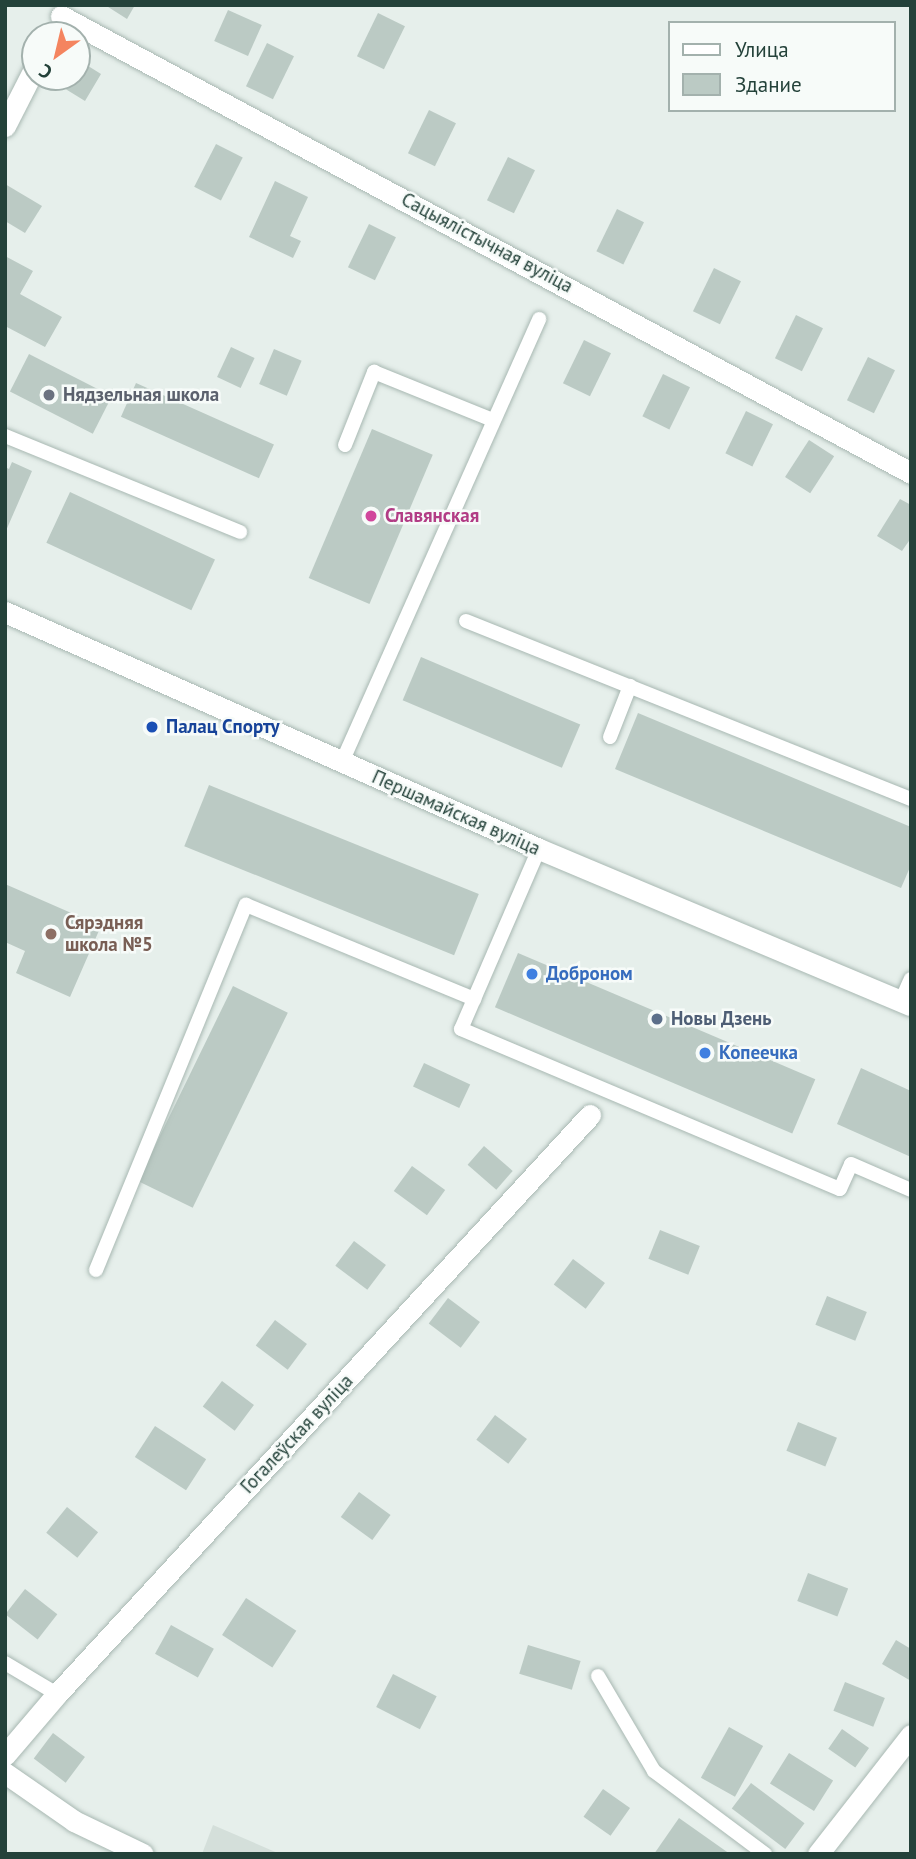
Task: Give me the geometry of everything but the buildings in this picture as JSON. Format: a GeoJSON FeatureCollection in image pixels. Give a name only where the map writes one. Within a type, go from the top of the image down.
{"type":"FeatureCollection","features":[{"type":"Feature","properties":{"kind":"street","name":"Сацыялістычная вуліца"},"geometry":{"type":"LineString","coordinates":[[60,19],[911,473]]}},
{"type":"Feature","properties":{"kind":"street"},"geometry":{"type":"LineString","coordinates":[[5,126],[23,91]]}},
{"type":"Feature","properties":{"kind":"street","name":"Першамайская вуліца"},"geometry":{"type":"LineString","coordinates":[[5,611],[538,849],[906,1003]]}},
{"type":"Feature","properties":{"kind":"street","name":"Гогалеўская вуліца"},"geometry":{"type":"LineString","coordinates":[[5,1755],[57,1694],[590,1115]]}},
{"type":"Feature","properties":{"kind":"street"},"geometry":{"type":"LineString","coordinates":[[818,1854],[911,1735]]}},
{"type":"Feature","properties":{"kind":"street"},"geometry":{"type":"LineString","coordinates":[[5,1773],[74,1821],[143,1854]]}},
{"type":"Feature","properties":{"kind":"lane"},"geometry":{"type":"LineString","coordinates":[[341,762],[539,318]]}},
{"type":"Feature","properties":{"kind":"lane"},"geometry":{"type":"LineString","coordinates":[[345,445],[374,372],[494,420]]}},
{"type":"Feature","properties":{"kind":"lane"},"geometry":{"type":"LineString","coordinates":[[5,436],[240,532]]}},
{"type":"Feature","properties":{"kind":"lane"},"geometry":{"type":"LineString","coordinates":[[466,621],[911,799]]}},
{"type":"Feature","properties":{"kind":"lane"},"geometry":{"type":"LineString","coordinates":[[610,737],[631,685]]}},
{"type":"Feature","properties":{"kind":"lane"},"geometry":{"type":"LineString","coordinates":[[538,849],[461,1029],[840,1189],[851,1164],[911,1190]]}},
{"type":"Feature","properties":{"kind":"lane"},"geometry":{"type":"LineString","coordinates":[[96,1270],[246,905],[474,999]]}},
{"type":"Feature","properties":{"kind":"lane"},"geometry":{"type":"LineString","coordinates":[[906,1003],[911,979]]}},
{"type":"Feature","properties":{"kind":"lane"},"geometry":{"type":"LineString","coordinates":[[5,1663],[57,1694]]}},
{"type":"Feature","properties":{"kind":"lane"},"geometry":{"type":"LineString","coordinates":[[598,1676],[653,1771],[765,1854]]}},
{"type":"Feature","properties":{"kind":"shaded area"},"geometry":{"type":"Polygon","coordinates":[[[213,1825],[280,1854],[202,1854],[213,1825]]]}},
{"type":"Feature","properties":{"kind":"place","name":"Нядзельная школа"},"geometry":{"type":"Point","coordinates":[49,395]}},
{"type":"Feature","properties":{"kind":"place","name":"Славянская"},"geometry":{"type":"Point","coordinates":[371,516]}},
{"type":"Feature","properties":{"kind":"place","name":"Палац Спорту"},"geometry":{"type":"Point","coordinates":[152,727]}},
{"type":"Feature","properties":{"kind":"place","name":"Сярэдняя школа №5"},"geometry":{"type":"Point","coordinates":[51,934]}},
{"type":"Feature","properties":{"kind":"place","name":"Доброном"},"geometry":{"type":"Point","coordinates":[532,974]}},
{"type":"Feature","properties":{"kind":"place","name":"Новы Дзень"},"geometry":{"type":"Point","coordinates":[657,1019]}},
{"type":"Feature","properties":{"kind":"place","name":"Копеечка"},"geometry":{"type":"Point","coordinates":[705,1053]}}]}
